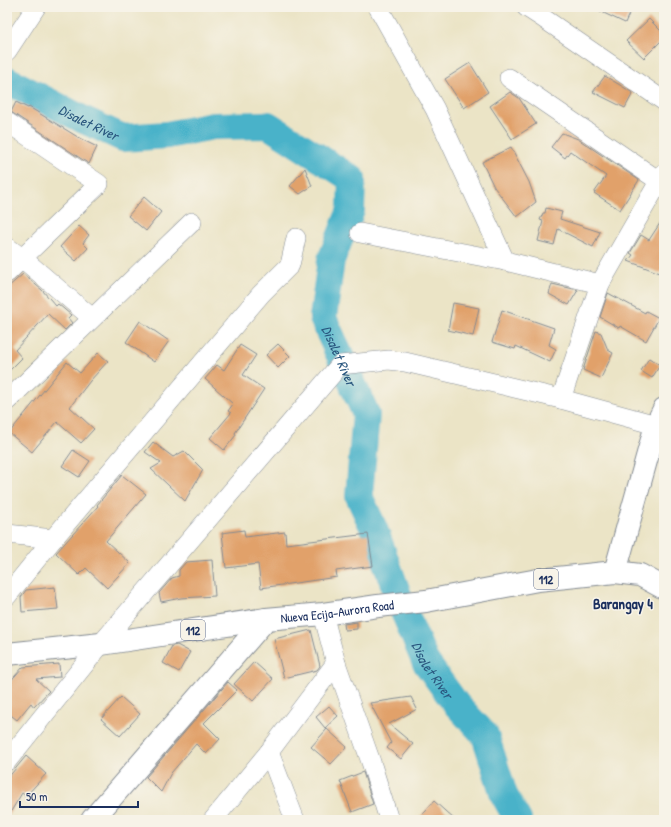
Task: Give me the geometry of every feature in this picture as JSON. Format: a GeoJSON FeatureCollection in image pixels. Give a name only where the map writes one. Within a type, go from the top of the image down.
{"type":"FeatureCollection","features":[{"type":"Feature","properties":{"kind":"main road"},"geometry":{"type":"LineString","coordinates":[[615,572],[660,417]]}},
{"type":"Feature","properties":{"kind":"main road","name":"Nueva Ecija-Aurora Road"},"geometry":{"type":"LineString","coordinates":[[7,654],[101,644],[266,619],[323,614],[426,601],[538,580],[615,572],[640,576],[664,588]]}},
{"type":"Feature","properties":{"kind":"main road"},"geometry":{"type":"LineString","coordinates":[[92,820],[266,619]]}},
{"type":"Feature","properties":{"kind":"street"},"geometry":{"type":"LineString","coordinates":[[7,51],[36,7]]}},
{"type":"Feature","properties":{"kind":"street"},"geometry":{"type":"LineString","coordinates":[[378,7],[435,109],[505,261]]}},
{"type":"Feature","properties":{"kind":"street"},"geometry":{"type":"LineString","coordinates":[[526,7],[664,101]]}},
{"type":"Feature","properties":{"kind":"street"},"geometry":{"type":"LineString","coordinates":[[509,78],[661,177],[600,284],[561,399]]}},
{"type":"Feature","properties":{"kind":"street"},"geometry":{"type":"LineString","coordinates":[[7,122],[99,184],[7,273]]}},
{"type":"Feature","properties":{"kind":"street"},"geometry":{"type":"LineString","coordinates":[[7,401],[192,222]]}},
{"type":"Feature","properties":{"kind":"street"},"geometry":{"type":"LineString","coordinates":[[360,232],[505,261],[600,284]]}},
{"type":"Feature","properties":{"kind":"street"},"geometry":{"type":"LineString","coordinates":[[7,596],[53,539],[261,294],[290,265],[296,238]]}},
{"type":"Feature","properties":{"kind":"street"},"geometry":{"type":"LineString","coordinates":[[7,247],[92,318]]}},
{"type":"Feature","properties":{"kind":"street"},"geometry":{"type":"LineString","coordinates":[[7,761],[101,644],[340,365],[389,360],[405,362],[561,399],[660,417]]}},
{"type":"Feature","properties":{"kind":"street"},"geometry":{"type":"LineString","coordinates":[[7,534],[53,539]]}},
{"type":"Feature","properties":{"kind":"street"},"geometry":{"type":"LineString","coordinates":[[323,614],[336,663],[371,762],[389,820]]}},
{"type":"Feature","properties":{"kind":"street"},"geometry":{"type":"LineString","coordinates":[[213,820],[270,752],[336,663]]}},
{"type":"Feature","properties":{"kind":"street"},"geometry":{"type":"LineString","coordinates":[[270,752],[294,820]]}},
{"type":"Feature","properties":{"kind":"building"},"geometry":{"type":"Polygon","coordinates":[[[591,7],[632,7],[625,23],[591,7]]]}},
{"type":"Feature","properties":{"kind":"building"},"geometry":{"type":"Polygon","coordinates":[[[649,19],[664,34],[664,38],[644,58],[626,41],[649,19]]]}},
{"type":"Feature","properties":{"kind":"building"},"geometry":{"type":"Polygon","coordinates":[[[470,63],[488,92],[464,108],[445,79],[470,63]]]}},
{"type":"Feature","properties":{"kind":"building"},"geometry":{"type":"Polygon","coordinates":[[[605,76],[633,93],[625,108],[593,92],[605,76]]]}},
{"type":"Feature","properties":{"kind":"building"},"geometry":{"type":"Polygon","coordinates":[[[510,92],[519,98],[536,124],[512,139],[490,106],[510,92]]]}},
{"type":"Feature","properties":{"kind":"building"},"geometry":{"type":"Polygon","coordinates":[[[16,102],[28,108],[29,107],[81,139],[97,147],[89,164],[11,112],[16,102]]]}},
{"type":"Feature","properties":{"kind":"building"},"geometry":{"type":"Polygon","coordinates":[[[562,133],[578,139],[639,180],[620,210],[594,193],[606,176],[570,151],[565,158],[551,147],[562,133]]]}},
{"type":"Feature","properties":{"kind":"building"},"geometry":{"type":"Polygon","coordinates":[[[511,147],[529,182],[536,202],[517,217],[494,187],[482,162],[511,147]]]}},
{"type":"Feature","properties":{"kind":"building"},"geometry":{"type":"Polygon","coordinates":[[[305,168],[312,186],[300,194],[290,186],[305,168]]]}},
{"type":"Feature","properties":{"kind":"building"},"geometry":{"type":"Polygon","coordinates":[[[144,197],[161,212],[146,231],[128,216],[144,197]]]}},
{"type":"Feature","properties":{"kind":"building"},"geometry":{"type":"Polygon","coordinates":[[[546,208],[562,212],[560,219],[600,232],[593,247],[558,229],[554,245],[538,241],[543,221],[540,220],[543,213],[545,213],[546,208]]]}},
{"type":"Feature","properties":{"kind":"building"},"geometry":{"type":"Polygon","coordinates":[[[664,217],[664,268],[660,273],[628,261],[633,255],[630,253],[641,235],[649,240],[664,217]]]}},
{"type":"Feature","properties":{"kind":"building"},"geometry":{"type":"Polygon","coordinates":[[[79,226],[89,235],[83,243],[88,248],[76,261],[60,247],[79,226]]]}},
{"type":"Feature","properties":{"kind":"building"},"geometry":{"type":"Polygon","coordinates":[[[23,274],[42,290],[56,306],[58,304],[71,315],[68,318],[72,323],[65,330],[48,314],[15,350],[22,358],[7,373],[7,288],[23,274]]]}},
{"type":"Feature","properties":{"kind":"building"},"geometry":{"type":"Polygon","coordinates":[[[552,284],[578,290],[569,305],[549,294],[552,284]]]}},
{"type":"Feature","properties":{"kind":"building"},"geometry":{"type":"Polygon","coordinates":[[[608,293],[645,313],[646,311],[659,318],[646,341],[620,326],[619,328],[600,317],[608,293]]]}},
{"type":"Feature","properties":{"kind":"building"},"geometry":{"type":"Polygon","coordinates":[[[453,303],[479,308],[473,336],[448,330],[453,303]]]}},
{"type":"Feature","properties":{"kind":"building"},"geometry":{"type":"Polygon","coordinates":[[[502,310],[554,328],[549,345],[556,349],[550,362],[516,346],[515,349],[492,342],[502,310]]]}},
{"type":"Feature","properties":{"kind":"building"},"geometry":{"type":"Polygon","coordinates":[[[140,321],[169,341],[154,362],[126,342],[140,321]]]}},
{"type":"Feature","properties":{"kind":"building"},"geometry":{"type":"Polygon","coordinates":[[[596,331],[601,333],[608,350],[613,353],[601,378],[583,370],[596,331]]]}},
{"type":"Feature","properties":{"kind":"building"},"geometry":{"type":"Polygon","coordinates":[[[278,344],[290,356],[278,368],[266,355],[278,344]]]}},
{"type":"Feature","properties":{"kind":"building"},"geometry":{"type":"Polygon","coordinates":[[[240,345],[256,355],[243,375],[264,389],[235,433],[236,435],[224,450],[210,438],[231,413],[228,411],[233,404],[205,379],[217,365],[224,370],[240,345]]]}},
{"type":"Feature","properties":{"kind":"building"},"geometry":{"type":"Polygon","coordinates":[[[98,353],[108,361],[70,407],[94,429],[81,443],[57,422],[32,452],[9,433],[67,362],[80,373],[98,353]]]}},
{"type":"Feature","properties":{"kind":"building"},"geometry":{"type":"Polygon","coordinates":[[[649,358],[660,365],[652,378],[641,371],[649,358]]]}},
{"type":"Feature","properties":{"kind":"building"},"geometry":{"type":"Polygon","coordinates":[[[153,442],[173,457],[184,451],[203,470],[185,501],[151,469],[161,463],[145,452],[153,442]]]}},
{"type":"Feature","properties":{"kind":"building"},"geometry":{"type":"Polygon","coordinates":[[[73,450],[90,461],[79,477],[62,466],[73,450]]]}},
{"type":"Feature","properties":{"kind":"building"},"geometry":{"type":"Polygon","coordinates":[[[122,475],[146,494],[106,541],[130,563],[107,588],[86,568],[79,575],[56,553],[98,506],[97,505],[122,475]]]}},
{"type":"Feature","properties":{"kind":"building"},"geometry":{"type":"Polygon","coordinates":[[[244,530],[245,537],[285,532],[286,544],[368,534],[373,566],[336,571],[337,577],[261,588],[258,564],[226,568],[222,533],[244,530]]]}},
{"type":"Feature","properties":{"kind":"building"},"geometry":{"type":"Polygon","coordinates":[[[212,560],[215,596],[181,598],[161,602],[159,593],[172,578],[179,576],[179,570],[186,562],[212,560]]]}},
{"type":"Feature","properties":{"kind":"building"},"geometry":{"type":"Polygon","coordinates":[[[55,587],[58,609],[22,612],[21,597],[26,590],[55,587]]]}},
{"type":"Feature","properties":{"kind":"building"},"geometry":{"type":"Polygon","coordinates":[[[357,622],[357,629],[345,630],[344,624],[357,622]]]}},
{"type":"Feature","properties":{"kind":"building"},"geometry":{"type":"Polygon","coordinates":[[[311,630],[320,666],[317,670],[284,678],[274,639],[311,630]]]}},
{"type":"Feature","properties":{"kind":"building"},"geometry":{"type":"Polygon","coordinates":[[[177,645],[190,652],[179,672],[163,663],[172,646],[177,645]]]}},
{"type":"Feature","properties":{"kind":"building"},"geometry":{"type":"Polygon","coordinates":[[[254,662],[273,679],[253,701],[234,684],[254,662]]]}},
{"type":"Feature","properties":{"kind":"building"},"geometry":{"type":"Polygon","coordinates":[[[59,664],[60,677],[36,679],[49,691],[34,707],[31,703],[17,720],[7,712],[7,685],[23,667],[59,664]]]}},
{"type":"Feature","properties":{"kind":"building"},"geometry":{"type":"Polygon","coordinates":[[[228,682],[237,690],[204,723],[220,739],[206,754],[196,744],[171,773],[161,792],[146,777],[228,682]]]}},
{"type":"Feature","properties":{"kind":"building"},"geometry":{"type":"Polygon","coordinates":[[[121,697],[140,714],[120,736],[101,719],[121,697]]]}},
{"type":"Feature","properties":{"kind":"building"},"geometry":{"type":"Polygon","coordinates":[[[411,697],[417,709],[389,724],[413,744],[401,759],[387,748],[391,743],[370,703],[411,697]]]}},
{"type":"Feature","properties":{"kind":"building"},"geometry":{"type":"Polygon","coordinates":[[[329,706],[338,716],[325,728],[316,717],[329,706]]]}},
{"type":"Feature","properties":{"kind":"building"},"geometry":{"type":"Polygon","coordinates":[[[327,729],[347,747],[331,764],[311,747],[327,729]]]}},
{"type":"Feature","properties":{"kind":"building"},"geometry":{"type":"Polygon","coordinates":[[[26,756],[46,774],[26,796],[22,793],[7,818],[7,779],[26,756]]]}},
{"type":"Feature","properties":{"kind":"building"},"geometry":{"type":"Polygon","coordinates":[[[363,772],[373,804],[352,812],[340,781],[363,772]]]}},
{"type":"Feature","properties":{"kind":"building"},"geometry":{"type":"Polygon","coordinates":[[[434,801],[455,820],[417,820],[434,801]]]}},
{"type":"Feature","properties":{"kind":"waterway","name":"Disalet River"},"geometry":{"type":"LineString","coordinates":[[7,80],[82,119],[123,138],[167,135],[213,126],[268,125],[352,179],[351,210],[331,260],[323,318],[366,414],[359,496],[374,529],[403,609],[425,661],[456,704],[485,735],[504,795],[518,820]]}},
{"type":"Feature","properties":{"kind":"district","name":"Barangay 4"},"geometry":{"type":"Point","coordinates":[623,603]}}]}
